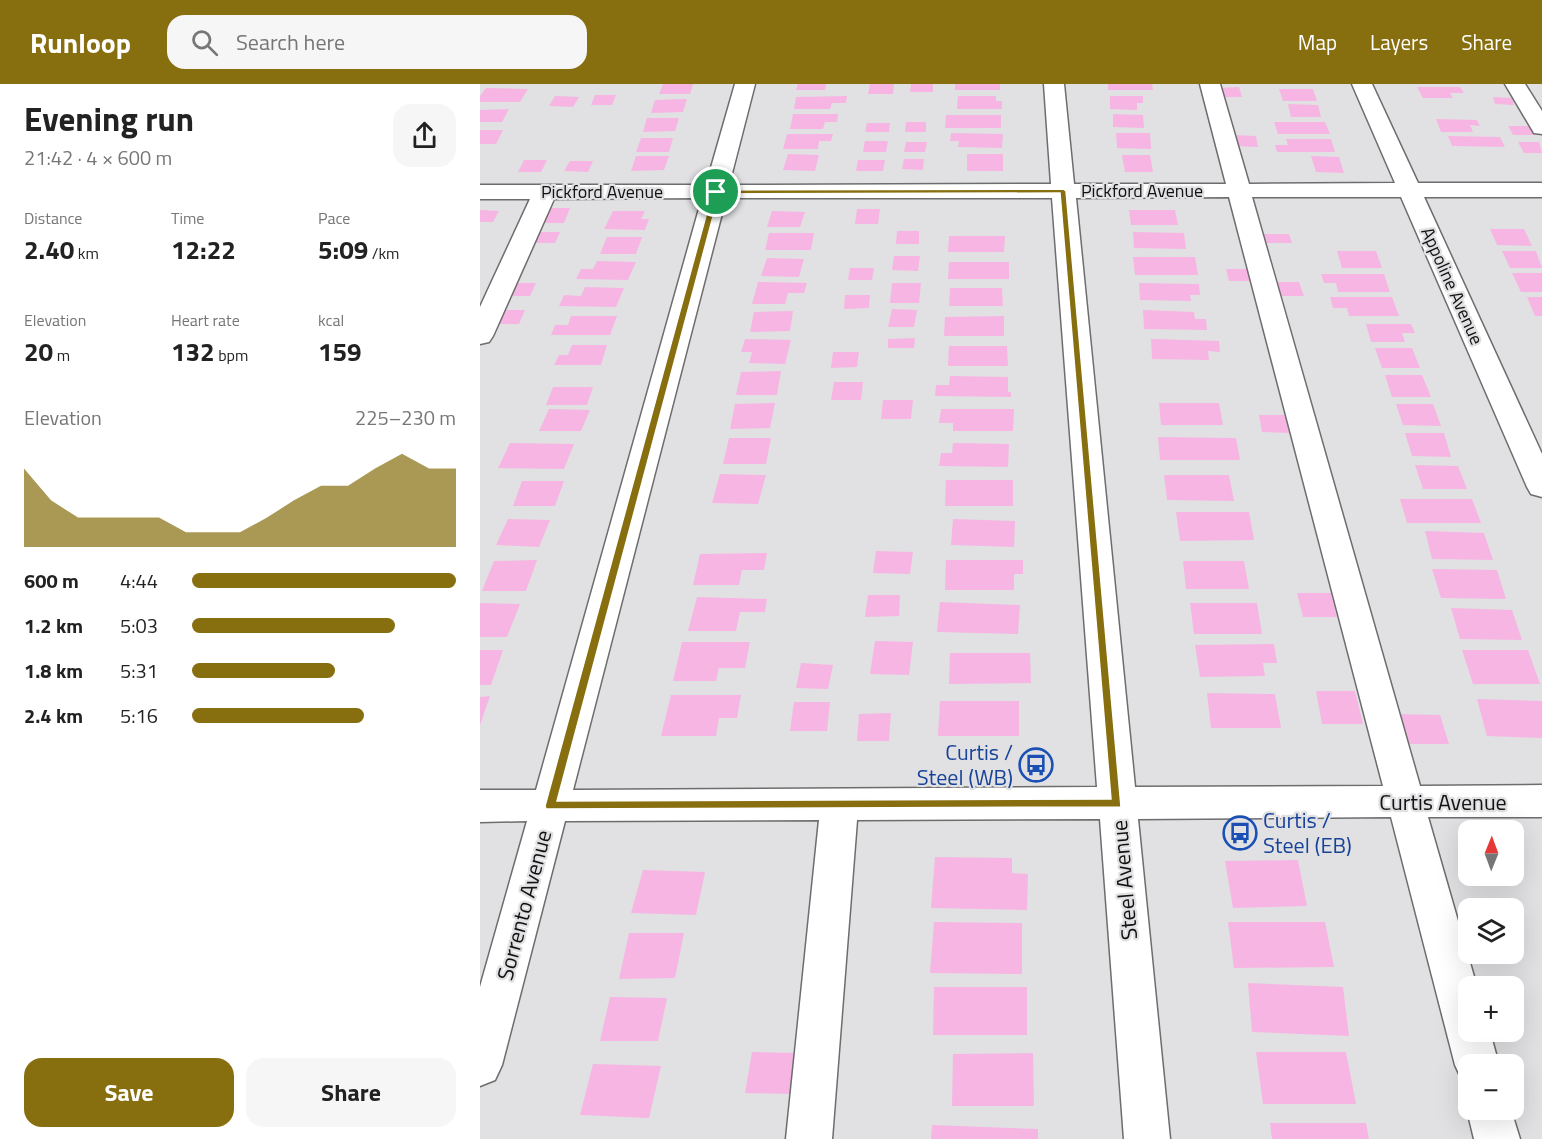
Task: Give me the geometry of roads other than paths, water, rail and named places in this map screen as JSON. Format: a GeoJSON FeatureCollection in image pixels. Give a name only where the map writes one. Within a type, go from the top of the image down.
{"type":"FeatureCollection","features":[{"type":"Feature","properties":{"kind":"street","name":"Sorrento Avenue"},"geometry":{"type":"LineString","coordinates":[[480,1065],[745,84]]}},
{"type":"Feature","properties":{"kind":"street","name":"Steel Avenue"},"geometry":{"type":"LineString","coordinates":[[1054,84],[1147,1139]]}},
{"type":"Feature","properties":{"kind":"street"},"geometry":{"type":"LineString","coordinates":[[1210,84],[1474,1054]]}},
{"type":"Feature","properties":{"kind":"street","name":"Appoline Avenue"},"geometry":{"type":"LineString","coordinates":[[1362,84],[1542,487]]}},
{"type":"Feature","properties":{"kind":"street"},"geometry":{"type":"LineString","coordinates":[[1515,84],[1542,128]]}},
{"type":"Feature","properties":{"kind":"street","name":"Pickford Avenue"},"geometry":{"type":"LineString","coordinates":[[480,192],[1542,190]]}},
{"type":"Feature","properties":{"kind":"street"},"geometry":{"type":"LineString","coordinates":[[480,336],[545,192]]}},
{"type":"Feature","properties":{"kind":"street","name":"Curtis Avenue"},"geometry":{"type":"LineString","coordinates":[[480,806],[1542,801]]}},
{"type":"Feature","properties":{"kind":"street"},"geometry":{"type":"LineString","coordinates":[[809,1139],[839,805]]}},
{"type":"Feature","properties":{"kind":"street"},"geometry":{"type":"LineString","coordinates":[[1492,1120],[1497,1139]]}},
{"type":"Feature","properties":{"kind":"place","name":"Curtis / Steel (WB)"},"geometry":{"type":"Point","coordinates":[1036,765]}},
{"type":"Feature","properties":{"kind":"place","name":"Curtis / Steel (EB)"},"geometry":{"type":"Point","coordinates":[1240,833]}}]}
